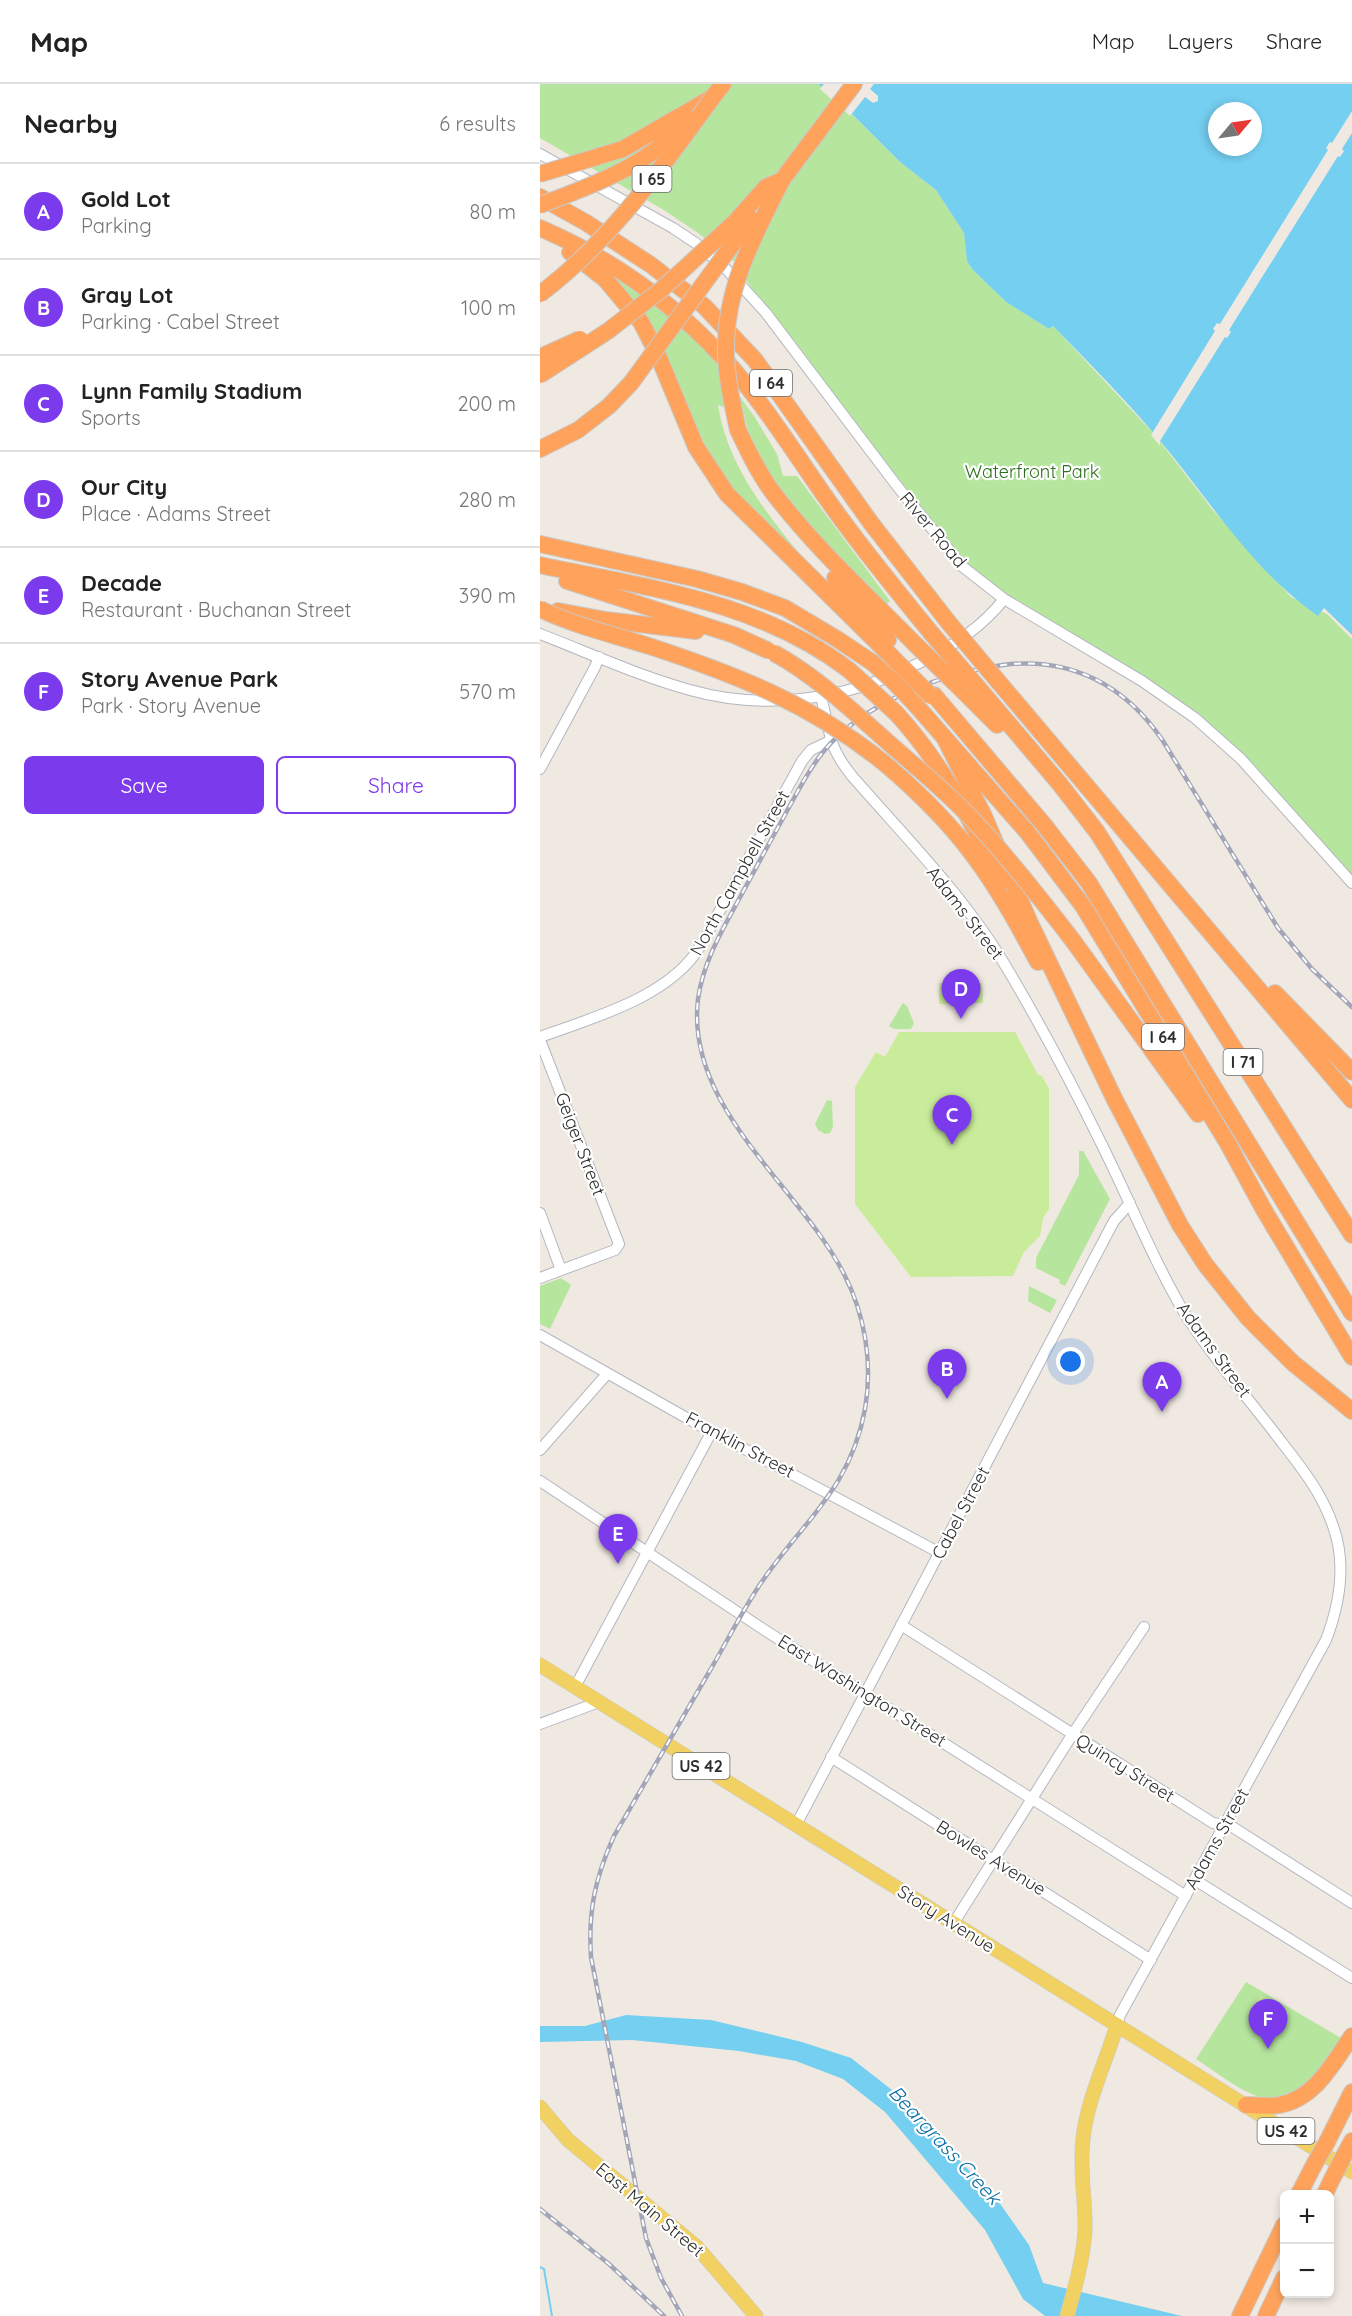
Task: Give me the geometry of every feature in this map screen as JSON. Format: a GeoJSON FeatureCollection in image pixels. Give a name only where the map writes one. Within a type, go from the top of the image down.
{"type":"FeatureCollection","features":[{"type":"Feature","properties":{"kind":"highway"},"geometry":{"type":"LineString","coordinates":[[540,449],[578,430],[609,406],[631,383],[733,241],[854,84]]}},
{"type":"Feature","properties":{"kind":"highway"},"geometry":{"type":"LineString","coordinates":[[540,174],[623,149],[684,114],[718,90]]}},
{"type":"Feature","properties":{"kind":"highway","name":"I 65"},"geometry":{"type":"LineString","coordinates":[[540,294],[585,255],[634,203],[718,90]]}},
{"type":"Feature","properties":{"kind":"highway"},"geometry":{"type":"LineString","coordinates":[[540,205],[605,179],[643,158],[671,136],[684,114]]}},
{"type":"Feature","properties":{"kind":"highway"},"geometry":{"type":"LineString","coordinates":[[540,375],[608,331],[653,296],[734,223],[766,187],[782,180]]}},
{"type":"Feature","properties":{"kind":"highway"},"geometry":{"type":"LineString","coordinates":[[782,180],[746,254],[734,284],[729,310],[726,344],[728,378],[738,430],[752,466],[770,499],[895,654],[1045,825],[1089,884],[1352,1313]]}},
{"type":"Feature","properties":{"kind":"highway","name":"I 64"},"geometry":{"type":"LineString","coordinates":[[540,197],[585,222],[651,265],[711,314],[755,360],[871,524],[949,624],[1352,1101]]}},
{"type":"Feature","properties":{"kind":"highway"},"geometry":{"type":"LineString","coordinates":[[540,228],[593,253],[640,284],[673,309],[713,347],[753,395],[857,541],[932,634],[967,686]]}},
{"type":"Feature","properties":{"kind":"highway"},"geometry":{"type":"LineString","coordinates":[[540,237],[573,254],[593,268],[625,300],[650,336],[696,447],[715,479],[738,506],[895,654]]}},
{"type":"Feature","properties":{"kind":"highway"},"geometry":{"type":"LineString","coordinates":[[540,285],[585,255]]}},
{"type":"Feature","properties":{"kind":"highway"},"geometry":{"type":"LineString","coordinates":[[540,357],[598,329],[653,296]]}},
{"type":"Feature","properties":{"kind":"highway"},"geometry":{"type":"LineString","coordinates":[[738,430],[770,489],[844,573],[915,644],[967,686]]}},
{"type":"Feature","properties":{"kind":"highway","name":"I 64"},"geometry":{"type":"LineString","coordinates":[[540,544],[697,579],[785,608],[873,663],[893,681],[1028,833],[1083,906],[1227,1142],[1264,1210],[1352,1357]]}},
{"type":"Feature","properties":{"kind":"highway"},"geometry":{"type":"LineString","coordinates":[[540,566],[687,596],[742,612],[799,637],[849,670],[896,713],[945,775],[988,855],[1042,970]]}},
{"type":"Feature","properties":{"kind":"highway"},"geometry":{"type":"LineString","coordinates":[[540,572],[734,635],[770,651],[797,666],[822,684],[938,785],[1012,864],[1074,942],[1170,1073],[1264,1210]]}},
{"type":"Feature","properties":{"kind":"highway"},"geometry":{"type":"LineString","coordinates":[[540,607],[584,617],[712,634],[770,651]]}},
{"type":"Feature","properties":{"kind":"highway"},"geometry":{"type":"LineString","coordinates":[[540,607],[751,682],[818,716],[883,762],[923,798],[973,855],[1010,912],[1114,1098]]}},
{"type":"Feature","properties":{"kind":"highway","name":"I 71"},"geometry":{"type":"LineString","coordinates":[[967,686],[1051,784],[1134,888],[1352,1235]]}},
{"type":"Feature","properties":{"kind":"highway"},"geometry":{"type":"LineString","coordinates":[[944,736],[983,813],[1030,923],[1170,1209],[1205,1264],[1262,1333],[1352,1411]]}},
{"type":"Feature","properties":{"kind":"highway"},"geometry":{"type":"LineString","coordinates":[[1097,797],[1275,993],[1352,1072]]}},
{"type":"Feature","properties":{"kind":"highway"},"geometry":{"type":"LineString","coordinates":[[1305,1235],[1336,1272],[1352,1296]]}},
{"type":"Feature","properties":{"kind":"highway"},"geometry":{"type":"LineString","coordinates":[[1246,2105],[1278,2106],[1303,2096],[1324,2076],[1352,2036]]}},
{"type":"Feature","properties":{"kind":"highway"},"geometry":{"type":"LineString","coordinates":[[1301,2190],[1352,2092]]}},
{"type":"Feature","properties":{"kind":"highway"},"geometry":{"type":"LineString","coordinates":[[1328,2188],[1349,2146]]}},
{"type":"Feature","properties":{"kind":"highway"},"geometry":{"type":"LineString","coordinates":[[1240,2316],[1280,2233]]}},
{"type":"Feature","properties":{"kind":"highway"},"geometry":{"type":"LineString","coordinates":[[1266,2316],[1280,2286]]}},
{"type":"Feature","properties":{"kind":"main road","name":"Story Avenue"},"geometry":{"type":"LineString","coordinates":[[540,1665],[1352,2172]]}},
{"type":"Feature","properties":{"kind":"main road"},"geometry":{"type":"LineString","coordinates":[[1067,2316],[1083,2253],[1085,2229],[1081,2172],[1083,2136],[1089,2110],[1117,2025]]}},
{"type":"Feature","properties":{"kind":"main road","name":"East Main Street"},"geometry":{"type":"LineString","coordinates":[[540,2107],[568,2140],[697,2247],[756,2316]]}},
{"type":"Feature","properties":{"kind":"street","name":"River Road"},"geometry":{"type":"LineString","coordinates":[[540,154],[673,228],[726,269],[766,313],[947,550],[979,581],[1004,599],[1142,681],[1195,718],[1241,759],[1352,883]]}},
{"type":"Feature","properties":{"kind":"street"},"geometry":{"type":"LineString","coordinates":[[540,634],[666,683],[718,696],[767,700],[821,697],[876,682],[933,657],[963,638],[994,612],[1004,599]]}},
{"type":"Feature","properties":{"kind":"street"},"geometry":{"type":"LineString","coordinates":[[540,769],[599,657]]}},
{"type":"Feature","properties":{"kind":"street","name":"Adams Street"},"geometry":{"type":"LineString","coordinates":[[821,697],[830,741],[838,757],[959,900],[995,949],[1020,990],[1085,1113],[1162,1273],[1190,1320],[1316,1488],[1332,1522],[1340,1552],[1339,1595],[1326,1640],[1117,2025]]}},
{"type":"Feature","properties":{"kind":"street","name":"North Campbell Street"},"geometry":{"type":"LineString","coordinates":[[540,1039],[632,1003],[690,961],[802,761],[811,750],[830,741]]}},
{"type":"Feature","properties":{"kind":"street","name":"Geiger Street"},"geometry":{"type":"LineString","coordinates":[[540,1039],[619,1244],[615,1250],[561,1270]]}},
{"type":"Feature","properties":{"kind":"street","name":"Cabel Street"},"geometry":{"type":"LineString","coordinates":[[796,1825],[1114,1221],[1130,1203]]}},
{"type":"Feature","properties":{"kind":"street"},"geometry":{"type":"LineString","coordinates":[[540,1213],[561,1270],[540,1278]]}},
{"type":"Feature","properties":{"kind":"street","name":"Franklin Street"},"geometry":{"type":"LineString","coordinates":[[540,1335],[607,1374],[940,1553]]}},
{"type":"Feature","properties":{"kind":"street"},"geometry":{"type":"LineString","coordinates":[[540,1450],[607,1374]]}},
{"type":"Feature","properties":{"kind":"street"},"geometry":{"type":"LineString","coordinates":[[575,1687],[712,1431]]}},
{"type":"Feature","properties":{"kind":"street","name":"East Washington Street"},"geometry":{"type":"LineString","coordinates":[[540,1481],[646,1553],[1186,1896]]}},
{"type":"Feature","properties":{"kind":"street","name":"Quincy Street"},"geometry":{"type":"LineString","coordinates":[[901,1625],[1213,1823],[1231,1826],[1352,1903]]}},
{"type":"Feature","properties":{"kind":"street"},"geometry":{"type":"LineString","coordinates":[[953,1924],[1072,1735],[1144,1627]]}},
{"type":"Feature","properties":{"kind":"street"},"geometry":{"type":"LineString","coordinates":[[540,1724],[599,1702]]}},
{"type":"Feature","properties":{"kind":"street","name":"Bowles Avenue"},"geometry":{"type":"LineString","coordinates":[[831,1757],[1151,1960]]}},
{"type":"Feature","properties":{"kind":"street"},"geometry":{"type":"LineString","coordinates":[[1195,1880],[1352,1978]]}},
{"type":"Feature","properties":{"kind":"green space","name":"Waterfront Park"},"geometry":{"type":"Polygon","coordinates":[[[540,84],[818,84],[834,96],[900,162],[936,190],[964,233],[967,261],[972,269],[1006,302],[1049,329],[1053,326],[1155,435],[1212,509],[1291,597],[1327,614],[1352,639],[1352,880],[1195,718],[1004,599],[947,550],[766,313],[737,264],[698,233],[662,209],[540,138],[540,84]]]}},
{"type":"Feature","properties":{"kind":"green space"},"geometry":{"type":"Polygon","coordinates":[[[618,278],[666,312],[709,354],[754,416],[777,454],[783,476],[797,476],[890,601],[887,604],[879,599],[780,497],[750,439],[744,414],[718,405],[731,450],[752,491],[809,565],[737,496],[709,457],[618,282],[618,278]]]}},
{"type":"Feature","properties":{"kind":"green space"},"geometry":{"type":"Polygon","coordinates":[[[939,983],[982,983],[983,1003],[939,1004],[939,983]]]}},
{"type":"Feature","properties":{"kind":"green space"},"geometry":{"type":"Polygon","coordinates":[[[903,1003],[907,1006],[914,1023],[911,1029],[894,1029],[889,1026],[903,1003]]]}},
{"type":"Feature","properties":{"kind":"green space"},"geometry":{"type":"Polygon","coordinates":[[[899,1032],[1015,1032],[1038,1075],[1042,1076],[1049,1089],[1049,1209],[1043,1218],[1040,1236],[1024,1252],[1013,1276],[911,1277],[855,1204],[855,1087],[876,1052],[885,1057],[899,1032]]]}},
{"type":"Feature","properties":{"kind":"green space"},"geometry":{"type":"Polygon","coordinates":[[[827,1100],[832,1101],[833,1127],[830,1133],[825,1134],[818,1130],[815,1124],[827,1100]]]}},
{"type":"Feature","properties":{"kind":"green space"},"geometry":{"type":"Polygon","coordinates":[[[1079,1151],[1083,1151],[1110,1199],[1065,1286],[1059,1283],[1060,1280],[1036,1268],[1036,1258],[1079,1175],[1079,1151]]]}},
{"type":"Feature","properties":{"kind":"green space"},"geometry":{"type":"Polygon","coordinates":[[[561,1278],[571,1285],[550,1329],[540,1324],[540,1286],[561,1278]]]}},
{"type":"Feature","properties":{"kind":"green space"},"geometry":{"type":"Polygon","coordinates":[[[1029,1286],[1057,1300],[1050,1313],[1028,1301],[1029,1286]]]}},
{"type":"Feature","properties":{"kind":"green space"},"geometry":{"type":"Polygon","coordinates":[[[1246,1982],[1341,2038],[1307,2087],[1290,2098],[1276,2100],[1262,2098],[1234,2085],[1196,2059],[1246,1982]]]}},
{"type":"Feature","properties":{"kind":"green space"},"geometry":{"type":"Polygon","coordinates":[[[1260,1995],[1283,2009],[1273,2025],[1250,2011],[1260,1995]]]}},
{"type":"Feature","properties":{"kind":"water"},"geometry":{"type":"Polygon","coordinates":[[[818,84],[1352,84],[1352,635],[1324,608],[1318,616],[1271,576],[1231,531],[1144,422],[1053,326],[1049,329],[1006,302],[972,269],[967,261],[964,233],[936,190],[900,162],[834,96],[818,84]]]}},
{"type":"Feature","properties":{"kind":"water","name":"Beargrass Creek"},"geometry":{"type":"Polygon","coordinates":[[[626,2015],[711,2020],[802,2042],[851,2058],[901,2097],[1001,2205],[1029,2245],[1043,2283],[1182,2316],[1045,2316],[1023,2299],[985,2230],[920,2153],[885,2112],[843,2079],[796,2061],[739,2051],[632,2040],[540,2042],[540,2026],[585,2026],[626,2015]]]}},
{"type":"Feature","properties":{"kind":"pier"},"geometry":{"type":"Polygon","coordinates":[[[824,84],[874,84],[870,89],[878,96],[878,101],[873,103],[865,97],[850,116],[820,89],[824,84]]]}},
{"type":"Feature","properties":{"kind":"pier"},"geometry":{"type":"Polygon","coordinates":[[[1352,111],[1352,133],[1342,149],[1344,151],[1340,157],[1338,156],[1229,330],[1231,332],[1227,338],[1225,337],[1160,441],[1160,446],[1151,435],[1215,331],[1213,329],[1217,323],[1220,324],[1328,150],[1326,148],[1330,142],[1332,143],[1352,111]]]}},
{"type":"Feature","properties":{"kind":"waterway"},"geometry":{"type":"LineString","coordinates":[[540,2267],[544,2269],[552,2316]]}},
{"type":"Feature","properties":{"kind":"railway"},"geometry":{"type":"LineString","coordinates":[[682,2316],[661,2278],[646,2238],[591,1957],[590,1940],[594,1895],[614,1836],[745,1608],[773,1566],[821,1506],[848,1463],[858,1438],[865,1409],[868,1374],[862,1323],[844,1274],[824,1241],[749,1144],[727,1111],[709,1076],[699,1039],[698,999],[708,960],[719,936],[806,777],[823,752],[840,734],[881,705],[929,683],[954,675],[1003,665],[1028,663],[1051,665],[1095,679],[1114,690],[1148,722],[1163,741],[1278,928],[1312,969],[1352,1007]]}},
{"type":"Feature","properties":{"kind":"railway"},"geometry":{"type":"LineString","coordinates":[[540,2209],[609,2264],[664,2316]]}},
{"type":"Feature","properties":{"kind":"place","name":"Our City"},"geometry":{"type":"Point","coordinates":[961,1019]}},
{"type":"Feature","properties":{"kind":"place","name":"Lynn Family Stadium"},"geometry":{"type":"Point","coordinates":[952,1145]}},
{"type":"Feature","properties":{"kind":"place","name":"Gray Lot"},"geometry":{"type":"Point","coordinates":[947,1399]}},
{"type":"Feature","properties":{"kind":"place","name":"Gold Lot"},"geometry":{"type":"Point","coordinates":[1162,1412]}},
{"type":"Feature","properties":{"kind":"place","name":"Decade"},"geometry":{"type":"Point","coordinates":[618,1564]}},
{"type":"Feature","properties":{"kind":"place","name":"Story Avenue Park"},"geometry":{"type":"Point","coordinates":[1268,2049]}}]}
